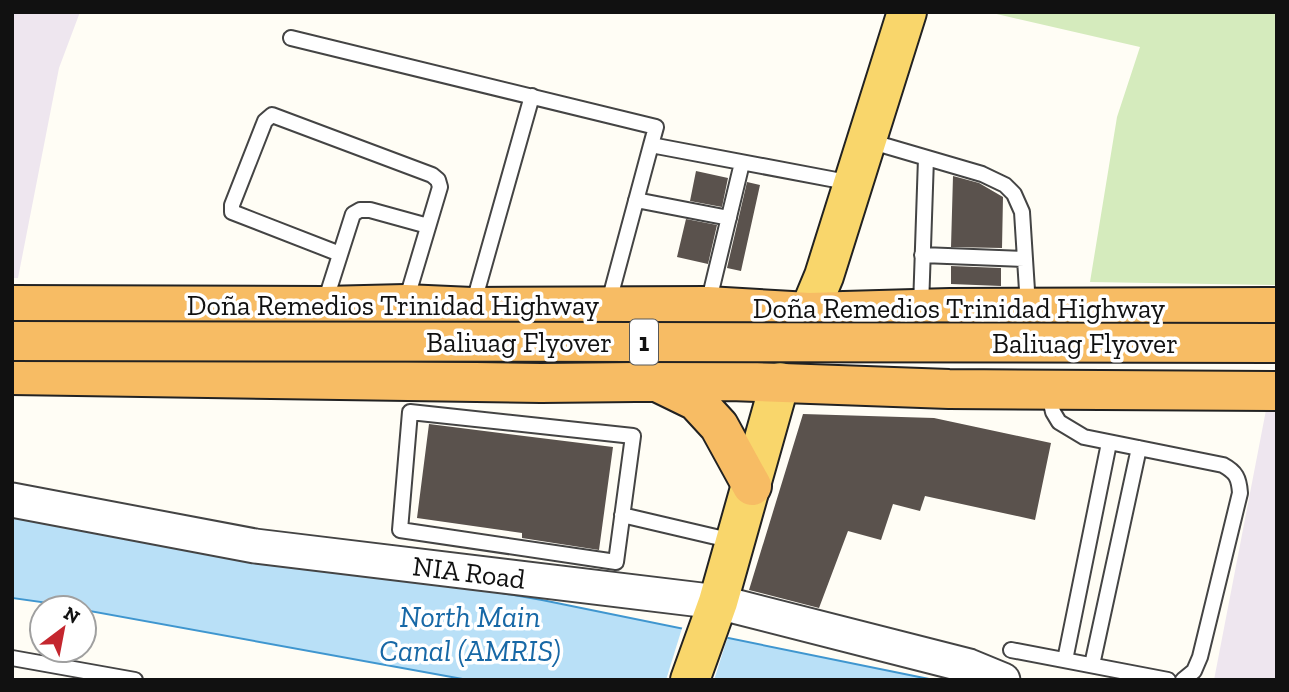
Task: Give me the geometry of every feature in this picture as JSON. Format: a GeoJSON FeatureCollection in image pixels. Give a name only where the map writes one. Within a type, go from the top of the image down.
{"type":"FeatureCollection","features":[{"type":"Feature","properties":{"kind":"highway","name":"Doña Remedios Trinidad Highway"},"geometry":{"type":"LineString","coordinates":[[12,305],[707,306],[810,312],[1277,307]]}},
{"type":"Feature","properties":{"kind":"highway","name":"Baliuag Flyover"},"geometry":{"type":"LineString","coordinates":[[12,341],[1277,343]]}},
{"type":"Feature","properties":{"kind":"highway","name":"1"},"geometry":{"type":"LineString","coordinates":[[12,375],[410,397],[657,382],[780,382],[949,389],[1277,391]]}},
{"type":"Feature","properties":{"kind":"highway"},"geometry":{"type":"LineString","coordinates":[[657,382],[696,401],[719,425],[752,486]]}},
{"type":"Feature","properties":{"kind":"main road"},"geometry":{"type":"LineString","coordinates":[[810,312],[824,276],[907,12]]}},
{"type":"Feature","properties":{"kind":"main road"},"geometry":{"type":"LineString","coordinates":[[690,680],[736,542],[780,382]]}},
{"type":"Feature","properties":{"kind":"street","name":"NIA Road"},"geometry":{"type":"LineString","coordinates":[[12,499],[255,546],[713,616],[969,666],[1007,665]]}},
{"type":"Feature","properties":{"kind":"lane"},"geometry":{"type":"LineString","coordinates":[[291,38],[656,127],[608,307]]}},
{"type":"Feature","properties":{"kind":"lane"},"geometry":{"type":"LineString","coordinates":[[472,307],[532,96]]}},
{"type":"Feature","properties":{"kind":"lane"},"geometry":{"type":"LineString","coordinates":[[340,254],[232,212],[232,205],[265,121],[272,115],[432,175],[438,180],[440,187],[405,304]]}},
{"type":"Feature","properties":{"kind":"lane"},"geometry":{"type":"LineString","coordinates":[[867,141],[982,174],[1005,185],[1014,194],[1022,212],[1028,308]]}},
{"type":"Feature","properties":{"kind":"lane"},"geometry":{"type":"LineString","coordinates":[[651,145],[854,183]]}},
{"type":"Feature","properties":{"kind":"lane"},"geometry":{"type":"LineString","coordinates":[[921,310],[926,158]]}},
{"type":"Feature","properties":{"kind":"lane"},"geometry":{"type":"LineString","coordinates":[[707,306],[742,163]]}},
{"type":"Feature","properties":{"kind":"lane"},"geometry":{"type":"LineString","coordinates":[[636,200],[729,218]]}},
{"type":"Feature","properties":{"kind":"lane"},"geometry":{"type":"LineString","coordinates":[[324,306],[353,214],[360,210],[370,210],[428,226]]}},
{"type":"Feature","properties":{"kind":"lane"},"geometry":{"type":"LineString","coordinates":[[922,255],[1024,260]]}},
{"type":"Feature","properties":{"kind":"lane"},"geometry":{"type":"LineString","coordinates":[[1048,389],[1053,412],[1059,422],[1084,438],[1223,465],[1233,470],[1239,480],[1240,493],[1200,657],[1194,671],[1183,680]]}},
{"type":"Feature","properties":{"kind":"lane"},"geometry":{"type":"LineString","coordinates":[[410,397],[633,436],[622,515],[616,562],[400,530],[410,397]]}},
{"type":"Feature","properties":{"kind":"lane"},"geometry":{"type":"LineString","coordinates":[[1065,660],[1109,443]]}},
{"type":"Feature","properties":{"kind":"lane"},"geometry":{"type":"LineString","coordinates":[[1092,665],[1139,448]]}},
{"type":"Feature","properties":{"kind":"lane"},"geometry":{"type":"LineString","coordinates":[[622,515],[736,542]]}},
{"type":"Feature","properties":{"kind":"lane"},"geometry":{"type":"LineString","coordinates":[[12,658],[135,680]]}},
{"type":"Feature","properties":{"kind":"lane"},"geometry":{"type":"LineString","coordinates":[[1007,665],[1065,660],[1168,680]]}},
{"type":"Feature","properties":{"kind":"shaded area"},"geometry":{"type":"Polygon","coordinates":[[[12,12],[80,12],[59,68],[18,278],[12,278],[12,12]]]}},
{"type":"Feature","properties":{"kind":"shaded area"},"geometry":{"type":"Polygon","coordinates":[[[1266,410],[1277,410],[1277,680],[1214,680],[1266,410]]]}},
{"type":"Feature","properties":{"kind":"green space"},"geometry":{"type":"Polygon","coordinates":[[[988,12],[1277,12],[1277,285],[1090,282],[1117,117],[1140,47],[988,12]]]}},
{"type":"Feature","properties":{"kind":"water","name":"North Main Canal (AMRIS)"},"geometry":{"type":"Polygon","coordinates":[[[12,508],[542,600],[934,680],[468,680],[98,613],[98,594],[28,594],[28,600],[12,598],[12,508]]]}},
{"type":"Feature","properties":{"kind":"pier"},"geometry":{"type":"Polygon","coordinates":[[[683,625],[728,636],[714,680],[666,680],[683,625]]]}},
{"type":"Feature","properties":{"kind":"building"},"geometry":{"type":"Polygon","coordinates":[[[696,171],[728,178],[722,207],[690,201],[696,171]]]}},
{"type":"Feature","properties":{"kind":"building"},"geometry":{"type":"Polygon","coordinates":[[[953,176],[979,183],[1003,197],[1002,248],[951,247],[953,176]]]}},
{"type":"Feature","properties":{"kind":"building"},"geometry":{"type":"Polygon","coordinates":[[[747,182],[760,185],[741,271],[727,268],[747,182]]]}},
{"type":"Feature","properties":{"kind":"building"},"geometry":{"type":"Polygon","coordinates":[[[686,219],[717,225],[708,264],[677,257],[686,219]]]}},
{"type":"Feature","properties":{"kind":"building"},"geometry":{"type":"Polygon","coordinates":[[[951,266],[1001,268],[1001,286],[951,284],[951,266]]]}},
{"type":"Feature","properties":{"kind":"building"},"geometry":{"type":"Polygon","coordinates":[[[803,414],[934,418],[1051,443],[1035,520],[925,496],[920,511],[893,504],[881,540],[848,531],[819,608],[749,590],[803,414]]]}},
{"type":"Feature","properties":{"kind":"building"},"geometry":{"type":"Polygon","coordinates":[[[429,424],[613,447],[599,550],[522,538],[522,533],[417,518],[429,424]]]}}]}
